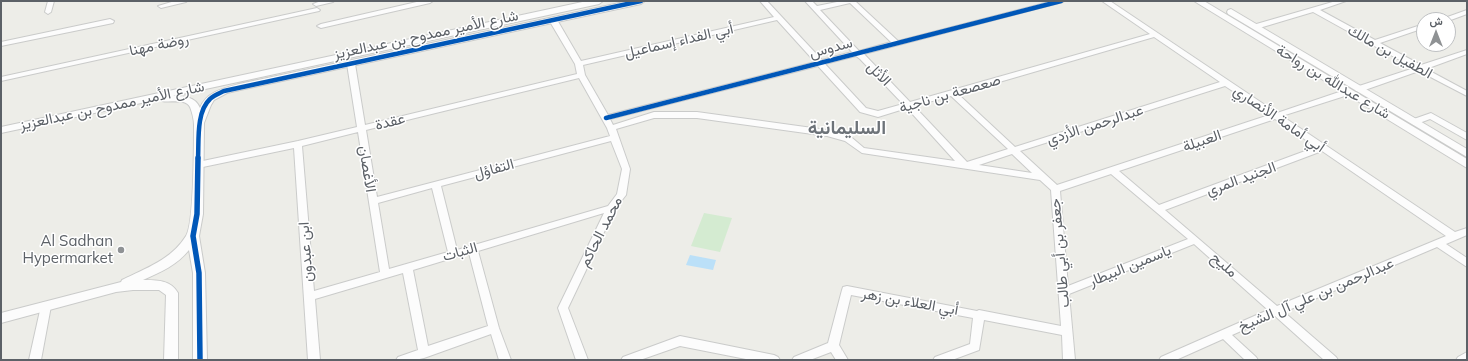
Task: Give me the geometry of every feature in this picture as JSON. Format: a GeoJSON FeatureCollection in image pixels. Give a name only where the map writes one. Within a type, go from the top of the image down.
{"type":"FeatureCollection","features":[{"type":"Feature","properties":{"kind":"street"},"geometry":{"type":"LineString","coordinates":[[48,12],[51,1]]}},
{"type":"Feature","properties":{"kind":"street"},"geometry":{"type":"LineString","coordinates":[[161,6],[184,1]]}},
{"type":"Feature","properties":{"kind":"street","name":"روضة مهنا"},"geometry":{"type":"LineString","coordinates":[[1,78],[316,7],[331,1]]}},
{"type":"Feature","properties":{"kind":"street"},"geometry":{"type":"LineString","coordinates":[[321,26],[430,1]]}},
{"type":"Feature","properties":{"kind":"street","name":"شارع الأمير ممدوح بن عبدالعزيز"},"geometry":{"type":"LineString","coordinates":[[1,130],[119,106],[156,96],[598,1]]}},
{"type":"Feature","properties":{"kind":"street","name":"شارع الأمير ممدوح بن عبدالعزيز"},"geometry":{"type":"LineString","coordinates":[[200,123],[206,104],[211,98],[224,91],[641,1]]}},
{"type":"Feature","properties":{"kind":"street","name":"صعصعة بن ناجية"},"geometry":{"type":"LineString","coordinates":[[763,1],[863,110],[878,114],[1155,35]]}},
{"type":"Feature","properties":{"kind":"street","name":"الأثل"},"geometry":{"type":"LineString","coordinates":[[808,1],[910,106],[965,166]]}},
{"type":"Feature","properties":{"kind":"street"},"geometry":{"type":"LineString","coordinates":[[815,9],[851,1],[897,44]]}},
{"type":"Feature","properties":{"kind":"street","name":"سدوس"},"geometry":{"type":"LineString","coordinates":[[606,118],[1062,1]]}},
{"type":"Feature","properties":{"kind":"street","name":"أبي أمامة الأنصاري"},"geometry":{"type":"LineString","coordinates":[[1106,1],[1454,236]]}},
{"type":"Feature","properties":{"kind":"street","name":"شارع عبدالله بن رواحة"},"geometry":{"type":"LineString","coordinates":[[1198,1],[1467,164]]}},
{"type":"Feature","properties":{"kind":"street","name":"شارع عبدالله بن رواحة"},"geometry":{"type":"LineString","coordinates":[[1213,1],[1467,154]]}},
{"type":"Feature","properties":{"kind":"street"},"geometry":{"type":"LineString","coordinates":[[1256,27],[1343,1]]}},
{"type":"Feature","properties":{"kind":"street","name":"الطفيل بن مالك"},"geometry":{"type":"LineString","coordinates":[[1314,10],[1467,94]]}},
{"type":"Feature","properties":{"kind":"street"},"geometry":{"type":"LineString","coordinates":[[1456,16],[1467,12]]}},
{"type":"Feature","properties":{"kind":"street","name":"أبي الفداء إسماعيل"},"geometry":{"type":"LineString","coordinates":[[579,64],[778,18]]}},
{"type":"Feature","properties":{"kind":"street","name":"محمد الحاكم"},"geometry":{"type":"LineString","coordinates":[[553,20],[579,64],[581,75],[611,128],[626,169],[621,195],[611,208],[563,308],[582,360]]}},
{"type":"Feature","properties":{"kind":"street"},"geometry":{"type":"LineString","coordinates":[[1,44],[110,21]]}},
{"type":"Feature","properties":{"kind":"street"},"geometry":{"type":"LineString","coordinates":[[1374,43],[1416,29]]}},
{"type":"Feature","properties":{"kind":"street"},"geometry":{"type":"LineString","coordinates":[[1359,89],[1467,52]]}},
{"type":"Feature","properties":{"kind":"street","name":"الأغصان"},"geometry":{"type":"LineString","coordinates":[[351,64],[385,274]]}},
{"type":"Feature","properties":{"kind":"street","name":"عقدة"},"geometry":{"type":"LineString","coordinates":[[198,165],[298,144],[581,75]]}},
{"type":"Feature","properties":{"kind":"street","name":"عبدالرحمن الأزدي"},"geometry":{"type":"LineString","coordinates":[[965,166],[1226,83]]}},
{"type":"Feature","properties":{"kind":"street","name":"العبيلة"},"geometry":{"type":"LineString","coordinates":[[1055,189],[1348,92]]}},
{"type":"Feature","properties":{"kind":"street","name":"جعفر بن أبي طالب"},"geometry":{"type":"LineString","coordinates":[[953,93],[1055,189],[1069,360]]}},
{"type":"Feature","properties":{"kind":"street"},"geometry":{"type":"LineString","coordinates":[[119,106],[135,106],[171,98],[186,99],[194,105],[200,123],[197,214],[193,236],[199,273],[200,360]]}},
{"type":"Feature","properties":{"kind":"street"},"geometry":{"type":"LineString","coordinates":[[611,128],[654,115],[697,115],[827,133],[848,139],[862,150],[1041,177]]}},
{"type":"Feature","properties":{"kind":"street"},"geometry":{"type":"LineString","coordinates":[[1414,122],[1431,116],[1464,133]]}},
{"type":"Feature","properties":{"kind":"street","name":"التفاؤل"},"geometry":{"type":"LineString","coordinates":[[373,201],[615,137]]}},
{"type":"Feature","properties":{"kind":"street","name":"ابن عبدون"},"geometry":{"type":"LineString","coordinates":[[298,144],[314,360]]}},
{"type":"Feature","properties":{"kind":"street","name":"الجنيد المري"},"geometry":{"type":"LineString","coordinates":[[1158,209],[1323,148]]}},
{"type":"Feature","properties":{"kind":"street","name":"مليح"},"geometry":{"type":"LineString","coordinates":[[1113,171],[1195,240],[1332,360]]}},
{"type":"Feature","properties":{"kind":"street"},"geometry":{"type":"LineString","coordinates":[[436,185],[453,254]]}},
{"type":"Feature","properties":{"kind":"street","name":"الثبات"},"geometry":{"type":"LineString","coordinates":[[309,298],[385,274],[611,208]]}},
{"type":"Feature","properties":{"kind":"street","name":"عبدالرحمن بن علي آل الشيخ"},"geometry":{"type":"LineString","coordinates":[[1165,360],[1276,310],[1467,231]]}},
{"type":"Feature","properties":{"kind":"street"},"geometry":{"type":"LineString","coordinates":[[116,287],[168,263],[180,253],[193,236]]}},
{"type":"Feature","properties":{"kind":"street","name":"ياسمين البيطار"},"geometry":{"type":"LineString","coordinates":[[1064,292],[1195,240]]}},
{"type":"Feature","properties":{"kind":"street"},"geometry":{"type":"LineString","coordinates":[[1438,243],[1467,263]]}},
{"type":"Feature","properties":{"kind":"street"},"geometry":{"type":"LineString","coordinates":[[473,249],[494,328],[505,360]]}},
{"type":"Feature","properties":{"kind":"street"},"geometry":{"type":"LineString","coordinates":[[407,268],[424,352]]}},
{"type":"Feature","properties":{"kind":"street"},"geometry":{"type":"LineString","coordinates":[[1,318],[116,287],[133,285],[161,285],[172,293],[171,360]]}},
{"type":"Feature","properties":{"kind":"street","name":"أبي العلاء بن زهر"},"geometry":{"type":"LineString","coordinates":[[833,346],[846,290],[979,314],[1067,332]]}},
{"type":"Feature","properties":{"kind":"street"},"geometry":{"type":"LineString","coordinates":[[35,360],[46,306]]}},
{"type":"Feature","properties":{"kind":"street"},"geometry":{"type":"LineString","coordinates":[[938,360],[975,347],[979,314]]}},
{"type":"Feature","properties":{"kind":"street"},"geometry":{"type":"LineString","coordinates":[[402,360],[494,328]]}},
{"type":"Feature","properties":{"kind":"street"},"geometry":{"type":"LineString","coordinates":[[1224,334],[1252,360]]}},
{"type":"Feature","properties":{"kind":"street"},"geometry":{"type":"LineString","coordinates":[[627,360],[680,341],[774,360]]}},
{"type":"Feature","properties":{"kind":"street"},"geometry":{"type":"LineString","coordinates":[[798,360],[833,346],[842,360]]}},
{"type":"Feature","properties":{"kind":"street"},"geometry":{"type":"LineString","coordinates":[[1462,360],[1467,357]]}},
{"type":"Feature","properties":{"kind":"green space"},"geometry":{"type":"Polygon","coordinates":[[[704,213],[732,218],[720,252],[691,246],[704,213]]]}},
{"type":"Feature","properties":{"kind":"water"},"geometry":{"type":"Polygon","coordinates":[[[690,255],[716,260],[713,270],[686,265],[690,255]]]}},
{"type":"Feature","properties":{"kind":"cycle path"},"geometry":{"type":"LineString","coordinates":[[200,360],[199,273],[193,236],[197,214],[199,123],[206,104],[211,98],[224,91],[239,87],[641,1]]}},
{"type":"Feature","properties":{"kind":"cycle path"},"geometry":{"type":"LineString","coordinates":[[606,118],[1061,1]]}},
{"type":"Feature","properties":{"kind":"place","name":"Al Sadhan Hypermarket"},"geometry":{"type":"Point","coordinates":[121,250]}},
{"type":"Feature","properties":{"kind":"district","name":"السليمانية"},"geometry":{"type":"Point","coordinates":[847,128]}}]}
